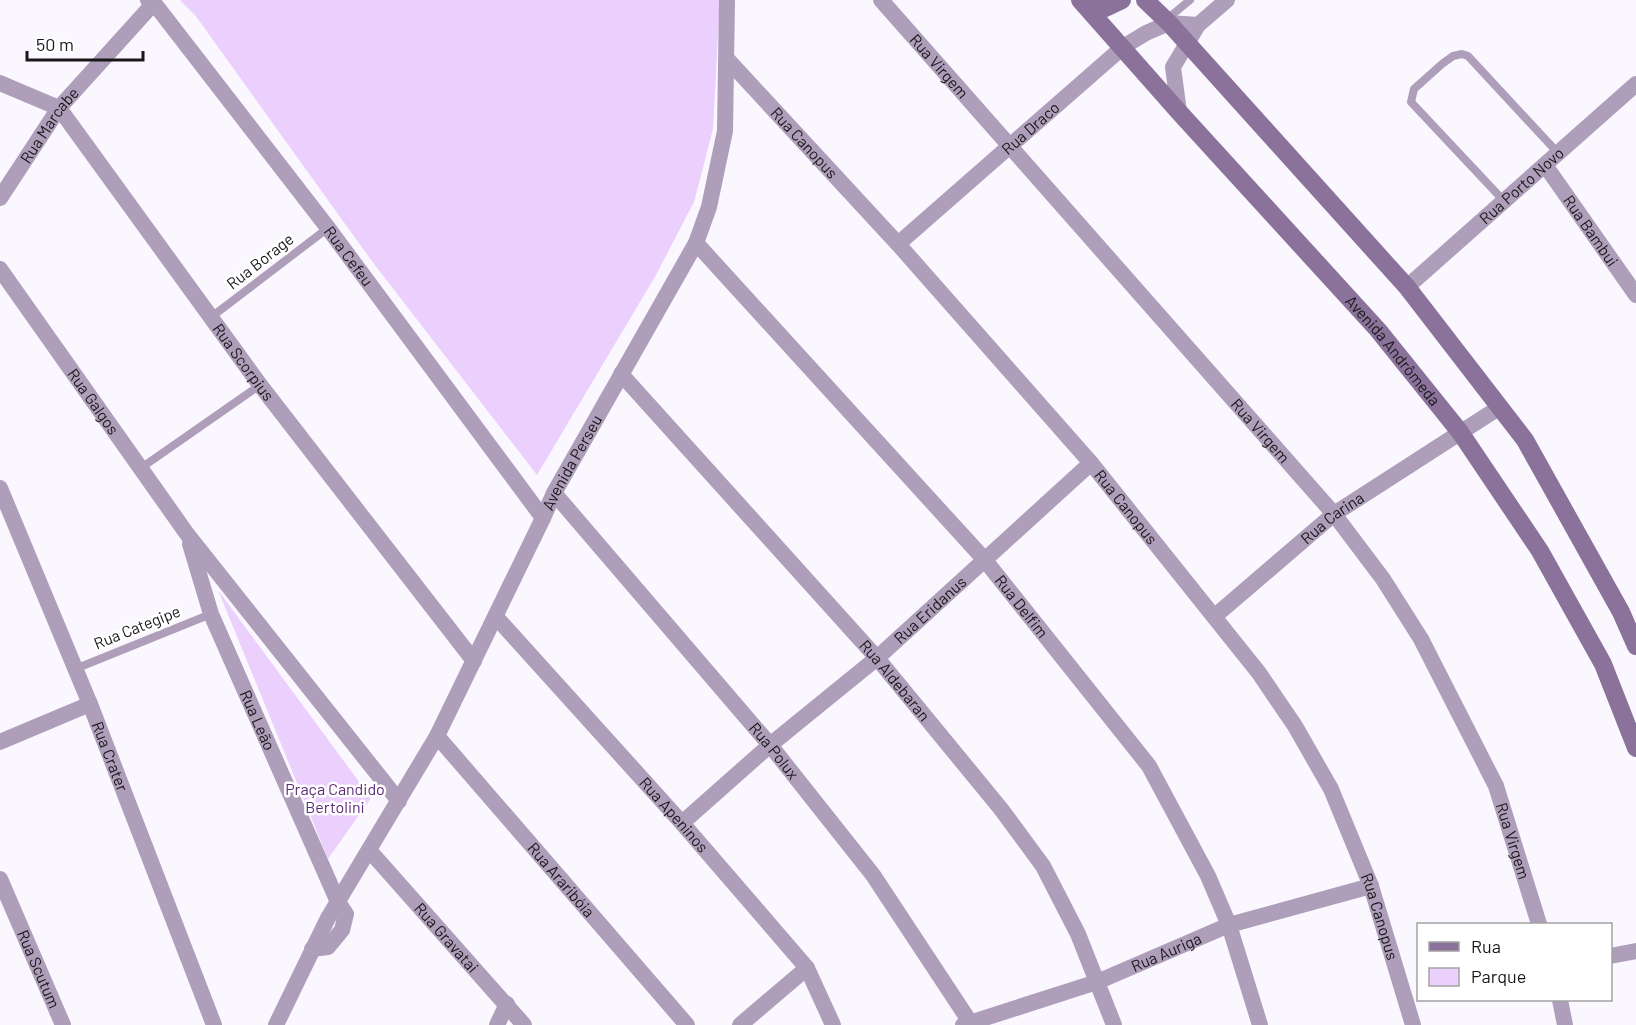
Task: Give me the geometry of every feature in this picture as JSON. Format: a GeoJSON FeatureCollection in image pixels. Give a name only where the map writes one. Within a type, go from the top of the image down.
{"type":"FeatureCollection","features":[{"type":"Feature","properties":{"kind":"main road"},"geometry":{"type":"LineString","coordinates":[[1082,3],[1105,8],[1122,0]]}},
{"type":"Feature","properties":{"kind":"main road"},"geometry":{"type":"LineString","coordinates":[[1144,0],[1168,22],[1407,286],[1500,407],[1525,440],[1622,612],[1636,646]]}},
{"type":"Feature","properties":{"kind":"main road","name":"Avenida Andrômeda"},"geometry":{"type":"LineString","coordinates":[[1082,3],[1378,330],[1460,432],[1540,551],[1603,664],[1636,748]]}},
{"type":"Feature","properties":{"kind":"street","name":"Avenida Perseu"},"geometry":{"type":"LineString","coordinates":[[338,902],[437,736],[554,493],[696,243],[709,207],[725,131],[727,0]]}},
{"type":"Feature","properties":{"kind":"street","name":"Rua Virgem"},"geometry":{"type":"LineString","coordinates":[[881,0],[1334,514],[1383,579],[1420,639],[1496,786],[1539,923]]}},
{"type":"Feature","properties":{"kind":"street"},"geometry":{"type":"LineString","coordinates":[[1179,112],[1173,66],[1198,25],[1227,0]]}},
{"type":"Feature","properties":{"kind":"street","name":"Rua Marcabe"},"geometry":{"type":"LineString","coordinates":[[0,198],[59,108],[151,1]]}},
{"type":"Feature","properties":{"kind":"street","name":"Rua Cefeu"},"geometry":{"type":"LineString","coordinates":[[151,1],[328,228],[543,518]]}},
{"type":"Feature","properties":{"kind":"street","name":"Rua Draco"},"geometry":{"type":"LineString","coordinates":[[897,244],[1123,47],[1168,22]]}},
{"type":"Feature","properties":{"kind":"street"},"geometry":{"type":"LineString","coordinates":[[1168,22],[1198,25]]}},
{"type":"Feature","properties":{"kind":"street","name":"Rua Canopus"},"geometry":{"type":"LineString","coordinates":[[727,59],[897,244],[1091,463],[1259,673],[1295,726],[1331,789],[1371,886],[1413,1001],[1413,1025]]}},
{"type":"Feature","properties":{"kind":"street"},"geometry":{"type":"LineString","coordinates":[[0,83],[59,108]]}},
{"type":"Feature","properties":{"kind":"street","name":"Rua Porto Novo"},"geometry":{"type":"LineString","coordinates":[[1407,286],[1636,84]]}},
{"type":"Feature","properties":{"kind":"street","name":"Rua Scorpius"},"geometry":{"type":"LineString","coordinates":[[59,108],[260,385],[474,660]]}},
{"type":"Feature","properties":{"kind":"street","name":"Rua Bambui"},"geometry":{"type":"LineString","coordinates":[[1545,165],[1636,295]]}},
{"type":"Feature","properties":{"kind":"street","name":"Rua Delfim"},"geometry":{"type":"LineString","coordinates":[[696,243],[984,559],[1149,766],[1208,876],[1228,925],[1260,1025]]}},
{"type":"Feature","properties":{"kind":"street","name":"Rua Galgos"},"geometry":{"type":"LineString","coordinates":[[0,269],[187,534]]}},
{"type":"Feature","properties":{"kind":"street","name":"Rua Aldebaran"},"geometry":{"type":"LineString","coordinates":[[621,374],[877,658],[1001,809],[1043,866],[1078,934],[1114,1025]]}},
{"type":"Feature","properties":{"kind":"street","name":"Rua Carina"},"geometry":{"type":"LineString","coordinates":[[1215,616],[1334,514],[1500,407]]}},
{"type":"Feature","properties":{"kind":"street","name":"Rua Eridanus"},"geometry":{"type":"LineString","coordinates":[[682,824],[770,745],[877,658],[1091,463]]}},
{"type":"Feature","properties":{"kind":"street","name":"Rua Crater"},"geometry":{"type":"LineString","coordinates":[[0,488],[90,704],[214,1025]]}},
{"type":"Feature","properties":{"kind":"street","name":"Rua Polux"},"geometry":{"type":"LineString","coordinates":[[554,493],[770,745],[873,875],[969,1024]]}},
{"type":"Feature","properties":{"kind":"street"},"geometry":{"type":"LineString","coordinates":[[187,534],[399,801]]}},
{"type":"Feature","properties":{"kind":"street","name":"Rua Leão"},"geometry":{"type":"LineString","coordinates":[[187,534],[211,614],[338,902]]}},
{"type":"Feature","properties":{"kind":"street","name":"Rua Apeninos"},"geometry":{"type":"LineString","coordinates":[[496,617],[682,824],[807,968],[833,1025]]}},
{"type":"Feature","properties":{"kind":"street"},"geometry":{"type":"LineString","coordinates":[[0,742],[90,704]]}},
{"type":"Feature","properties":{"kind":"street","name":"Rua Araribóia"},"geometry":{"type":"LineString","coordinates":[[437,736],[687,1025]]}},
{"type":"Feature","properties":{"kind":"street","name":"Rua Gravatai"},"geometry":{"type":"LineString","coordinates":[[369,849],[524,1025]]}},
{"type":"Feature","properties":{"kind":"street","name":"Rua Scutum"},"geometry":{"type":"LineString","coordinates":[[0,879],[63,1025]]}},
{"type":"Feature","properties":{"kind":"street","name":"Rua Auriga"},"geometry":{"type":"LineString","coordinates":[[969,1024],[1097,982],[1228,925],[1371,886]]}},
{"type":"Feature","properties":{"kind":"street"},"geometry":{"type":"LineString","coordinates":[[276,1025],[312,949],[328,947],[342,930],[346,914],[338,902]]}},
{"type":"Feature","properties":{"kind":"street"},"geometry":{"type":"LineString","coordinates":[[1612,956],[1636,951]]}},
{"type":"Feature","properties":{"kind":"street"},"geometry":{"type":"LineString","coordinates":[[740,1025],[807,968]]}},
{"type":"Feature","properties":{"kind":"street"},"geometry":{"type":"LineString","coordinates":[[1560,1001],[1565,1025]]}},
{"type":"Feature","properties":{"kind":"street"},"geometry":{"type":"LineString","coordinates":[[497,1025],[507,1004]]}},
{"type":"Feature","properties":{"kind":"lane"},"geometry":{"type":"LineString","coordinates":[[1168,22],[1190,0]]}},
{"type":"Feature","properties":{"kind":"lane"},"geometry":{"type":"LineString","coordinates":[[1504,201],[1411,102],[1414,89],[1442,64],[1453,56],[1462,54],[1468,56],[1558,153]]}},
{"type":"Feature","properties":{"kind":"lane","name":"Rua Borage"},"geometry":{"type":"LineString","coordinates":[[210,318],[328,228]]}},
{"type":"Feature","properties":{"kind":"lane"},"geometry":{"type":"LineString","coordinates":[[141,468],[260,385]]}},
{"type":"Feature","properties":{"kind":"lane","name":"Rua Categipe"},"geometry":{"type":"LineString","coordinates":[[75,669],[211,614]]}},
{"type":"Feature","properties":{"kind":"green space"},"geometry":{"type":"Polygon","coordinates":[[[180,0],[720,0],[713,129],[694,202],[656,275],[537,475],[371,260],[195,15],[180,0]]]}},
{"type":"Feature","properties":{"kind":"green space","name":"Praça Candido Bertolini"},"geometry":{"type":"Polygon","coordinates":[[[218,590],[371,798],[328,859],[218,590]]]}}]}
